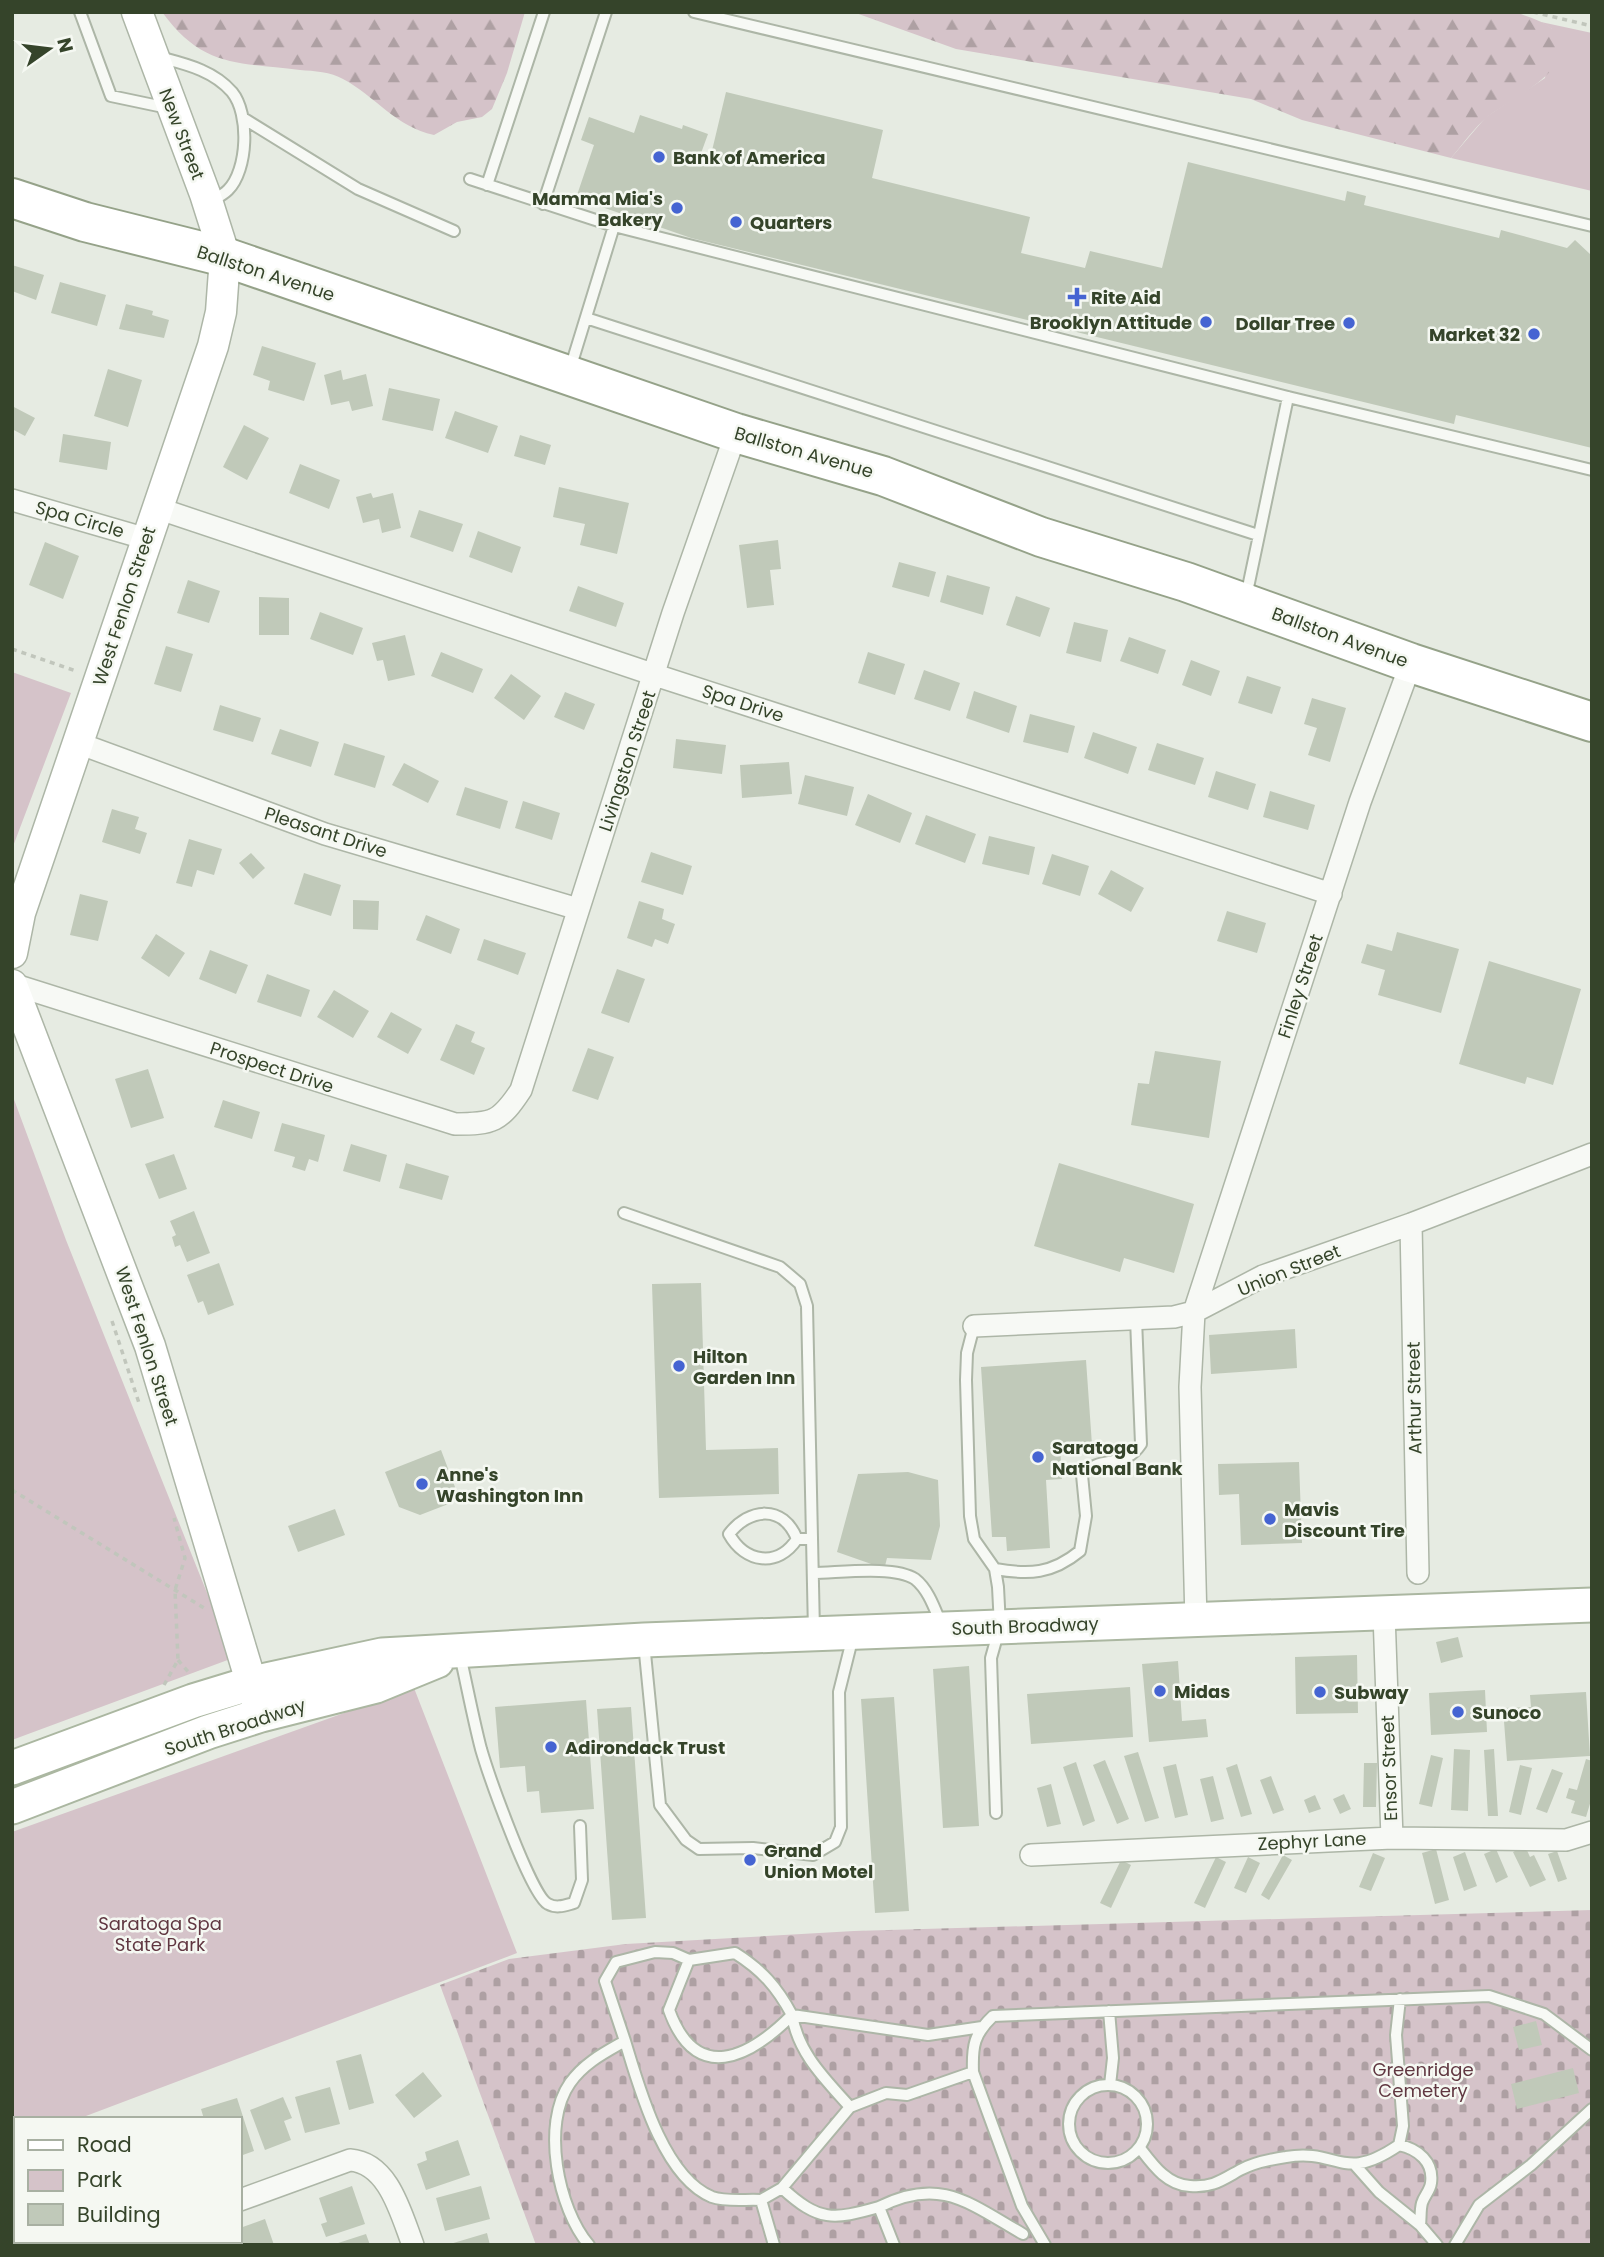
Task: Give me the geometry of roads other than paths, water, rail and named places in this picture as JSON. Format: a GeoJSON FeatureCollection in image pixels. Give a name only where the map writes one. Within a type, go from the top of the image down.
{"type":"FeatureCollection","features":[{"type":"Feature","properties":{"kind":"highway","name":"Ballston Avenue"},"geometry":{"type":"LineString","coordinates":[[12,198],[85,222],[225,257],[736,433],[883,476],[1041,537],[1245,603],[1411,663],[1592,722]]}},
{"type":"Feature","properties":{"kind":"main road","name":"South Broadway"},"geometry":{"type":"LineString","coordinates":[[12,1768],[193,1701],[252,1683],[382,1655],[644,1640],[1592,1605]]}},
{"type":"Feature","properties":{"kind":"main road","name":"South Broadway"},"geometry":{"type":"LineString","coordinates":[[12,1807],[261,1715],[376,1686],[459,1652]]}},
{"type":"Feature","properties":{"kind":"street","name":"New Street"},"geometry":{"type":"LineString","coordinates":[[137,12],[225,257]]}},
{"type":"Feature","properties":{"kind":"street","name":"West Fenlon Street"},"geometry":{"type":"LineString","coordinates":[[12,954],[20,913],[213,345],[221,312],[225,257]]}},
{"type":"Feature","properties":{"kind":"street","name":"Livingston Street"},"geometry":{"type":"LineString","coordinates":[[521,1090],[673,613],[736,433]]}},
{"type":"Feature","properties":{"kind":"street","name":"Spa Circle"},"geometry":{"type":"LineString","coordinates":[[12,500],[147,539]]}},
{"type":"Feature","properties":{"kind":"street","name":"Spa Drive"},"geometry":{"type":"LineString","coordinates":[[156,508],[655,675],[1331,894]]}},
{"type":"Feature","properties":{"kind":"street","name":"Finley Street"},"geometry":{"type":"LineString","coordinates":[[1196,1621],[1190,1387],[1194,1311],[1360,802],[1411,663]]}},
{"type":"Feature","properties":{"kind":"street","name":"Pleasant Drive"},"geometry":{"type":"LineString","coordinates":[[78,743],[325,834],[578,909]]}},
{"type":"Feature","properties":{"kind":"street","name":"West Fenlon Street"},"geometry":{"type":"LineString","coordinates":[[12,984],[150,1346],[261,1715]]}},
{"type":"Feature","properties":{"kind":"street","name":"Prospect Drive"},"geometry":{"type":"LineString","coordinates":[[12,984],[455,1124],[482,1124],[498,1120],[521,1090]]}},
{"type":"Feature","properties":{"kind":"street","name":"Union Street"},"geometry":{"type":"LineString","coordinates":[[974,1326],[1174,1317],[1194,1311],[1263,1276],[1411,1224],[1592,1154]]}},
{"type":"Feature","properties":{"kind":"street","name":"Arthur Street"},"geometry":{"type":"LineString","coordinates":[[1411,1224],[1418,1573]]}},
{"type":"Feature","properties":{"kind":"street","name":"Ensor Street"},"geometry":{"type":"LineString","coordinates":[[1384,1614],[1392,1838]]}},
{"type":"Feature","properties":{"kind":"street","name":"Zephyr Lane"},"geometry":{"type":"LineString","coordinates":[[1031,1855],[1392,1838],[1566,1840],[1592,1832]]}},
{"type":"Feature","properties":{"kind":"street"},"geometry":{"type":"LineString","coordinates":[[242,2199],[350,2160],[363,2161],[375,2170],[393,2193],[413,2245]]}},
{"type":"Feature","properties":{"kind":"lane"},"geometry":{"type":"LineString","coordinates":[[80,12],[111,96],[173,109]]}},
{"type":"Feature","properties":{"kind":"lane"},"geometry":{"type":"LineString","coordinates":[[487,185],[544,12]]}},
{"type":"Feature","properties":{"kind":"lane"},"geometry":{"type":"LineString","coordinates":[[543,204],[606,12]]}},
{"type":"Feature","properties":{"kind":"lane"},"geometry":{"type":"LineString","coordinates":[[694,12],[1592,226]]}},
{"type":"Feature","properties":{"kind":"lane"},"geometry":{"type":"LineString","coordinates":[[153,56],[202,69],[233,93],[243,118],[241,165],[229,190],[208,204]]}},
{"type":"Feature","properties":{"kind":"lane"},"geometry":{"type":"LineString","coordinates":[[243,118],[358,189],[454,231]]}},
{"type":"Feature","properties":{"kind":"lane"},"geometry":{"type":"LineString","coordinates":[[470,179],[614,226],[1288,397],[1592,470]]}},
{"type":"Feature","properties":{"kind":"lane"},"geometry":{"type":"LineString","coordinates":[[568,375],[614,226]]}},
{"type":"Feature","properties":{"kind":"lane"},"geometry":{"type":"LineString","coordinates":[[586,318],[1258,535]]}},
{"type":"Feature","properties":{"kind":"lane"},"geometry":{"type":"LineString","coordinates":[[1245,603],[1288,397]]}},
{"type":"Feature","properties":{"kind":"lane"},"geometry":{"type":"LineString","coordinates":[[624,1213],[780,1266],[800,1284],[807,1306],[814,1634]]}},
{"type":"Feature","properties":{"kind":"lane"},"geometry":{"type":"LineString","coordinates":[[995,1569],[1021,1573],[1048,1572],[1073,1557],[1080,1551],[1084,1535],[1082,1475],[1102,1462],[1124,1460],[1135,1454],[1141,1444],[1136,1319]]}},
{"type":"Feature","properties":{"kind":"lane"},"geometry":{"type":"LineString","coordinates":[[974,1326],[967,1353],[966,1380],[970,1516],[974,1539],[995,1569],[1000,1626],[991,1658],[996,1813]]}},
{"type":"Feature","properties":{"kind":"lane"},"geometry":{"type":"LineString","coordinates":[[769,1514],[786,1521],[797,1539],[788,1551],[772,1557],[754,1558],[737,1549],[729,1534],[738,1522],[750,1515],[769,1514]]}},
{"type":"Feature","properties":{"kind":"lane"},"geometry":{"type":"LineString","coordinates":[[797,1539],[812,1539]]}},
{"type":"Feature","properties":{"kind":"lane"},"geometry":{"type":"LineString","coordinates":[[813,1573],[896,1572],[915,1579],[928,1595],[942,1628]]}},
{"type":"Feature","properties":{"kind":"lane"},"geometry":{"type":"LineString","coordinates":[[644,1640],[660,1805],[671,1823],[699,1849],[753,1848],[813,1855],[835,1842],[841,1827],[839,1692],[855,1632]]}},
{"type":"Feature","properties":{"kind":"lane"},"geometry":{"type":"LineString","coordinates":[[459,1652],[482,1751],[527,1871],[536,1892],[547,1904],[560,1907],[574,1903],[582,1880],[580,1826]]}},
{"type":"Feature","properties":{"kind":"lane"},"geometry":{"type":"LineString","coordinates":[[850,2107],[813,2065],[794,2033],[792,2015],[777,1987],[756,1966],[735,1953],[689,1960],[673,1953],[655,1952],[616,1962],[608,1970],[604,1981],[643,2097],[663,2142],[688,2182],[714,2197],[761,2200],[782,2188],[850,2107],[886,2092],[907,2095],[973,2072]]}},
{"type":"Feature","properties":{"kind":"lane"},"geometry":{"type":"LineString","coordinates":[[689,1960],[670,2010],[675,2026],[686,2040],[707,2056],[725,2059],[749,2050],[792,2015],[928,2035],[982,2026]]}},
{"type":"Feature","properties":{"kind":"lane"},"geometry":{"type":"LineString","coordinates":[[1045,2245],[1022,2206],[973,2072],[972,2048],[982,2026],[993,2016],[1013,2013],[1489,1996],[1519,2003],[1544,2014],[1592,2050]]}},
{"type":"Feature","properties":{"kind":"lane"},"geometry":{"type":"LineString","coordinates":[[1140,2148],[1156,2169],[1175,2183],[1189,2186],[1219,2184],[1241,2169],[1289,2156],[1313,2156],[1355,2165],[1368,2164],[1399,2145],[1403,2126],[1396,2035],[1400,1999]]}},
{"type":"Feature","properties":{"kind":"lane"},"geometry":{"type":"LineString","coordinates":[[1109,2011],[1113,2058],[1110,2085]]}},
{"type":"Feature","properties":{"kind":"lane"},"geometry":{"type":"LineString","coordinates":[[589,2245],[575,2229],[554,2160],[557,2118],[568,2084],[588,2062],[625,2041]]}},
{"type":"Feature","properties":{"kind":"lane"},"geometry":{"type":"LineString","coordinates":[[1110,2085],[1122,2087],[1141,2102],[1148,2125],[1140,2148],[1118,2163],[1104,2164],[1091,2161],[1072,2141],[1069,2115],[1075,2102],[1097,2086],[1110,2085]]}},
{"type":"Feature","properties":{"kind":"lane"},"geometry":{"type":"LineString","coordinates":[[1455,2245],[1479,2205],[1531,2165],[1592,2110]]}},
{"type":"Feature","properties":{"kind":"lane"},"geometry":{"type":"LineString","coordinates":[[1399,2145],[1419,2152],[1430,2171],[1431,2182],[1422,2201],[1420,2225]]}},
{"type":"Feature","properties":{"kind":"lane"},"geometry":{"type":"LineString","coordinates":[[1355,2165],[1379,2192],[1420,2225],[1437,2245]]}},
{"type":"Feature","properties":{"kind":"lane"},"geometry":{"type":"LineString","coordinates":[[782,2188],[817,2215],[829,2217],[879,2207],[901,2196],[934,2191],[971,2203],[1023,2234]]}},
{"type":"Feature","properties":{"kind":"lane"},"geometry":{"type":"LineString","coordinates":[[761,2200],[774,2245]]}},
{"type":"Feature","properties":{"kind":"lane"},"geometry":{"type":"LineString","coordinates":[[879,2207],[894,2245]]}},
{"type":"Feature","properties":{"kind":"lane"},"geometry":{"type":"LineString","coordinates":[[1015,2244],[1031,2222]]}},
{"type":"Feature","properties":{"kind":"place","name":"Bank of America"},"geometry":{"type":"Point","coordinates":[659,157]}},
{"type":"Feature","properties":{"kind":"place","name":"Mamma Mia's Bakery"},"geometry":{"type":"Point","coordinates":[677,208]}},
{"type":"Feature","properties":{"kind":"place","name":"Quarters"},"geometry":{"type":"Point","coordinates":[736,222]}},
{"type":"Feature","properties":{"kind":"place","name":"Rite Aid"},"geometry":{"type":"Point","coordinates":[1077,297]}},
{"type":"Feature","properties":{"kind":"place","name":"Brooklyn Attitude"},"geometry":{"type":"Point","coordinates":[1206,322]}},
{"type":"Feature","properties":{"kind":"place","name":"Dollar Tree"},"geometry":{"type":"Point","coordinates":[1349,323]}},
{"type":"Feature","properties":{"kind":"place","name":"Market 32"},"geometry":{"type":"Point","coordinates":[1534,334]}},
{"type":"Feature","properties":{"kind":"place","name":"Hilton Garden Inn"},"geometry":{"type":"Point","coordinates":[679,1366]}},
{"type":"Feature","properties":{"kind":"place","name":"Saratoga National Bank"},"geometry":{"type":"Point","coordinates":[1038,1457]}},
{"type":"Feature","properties":{"kind":"place","name":"Anne's Washington Inn"},"geometry":{"type":"Point","coordinates":[422,1484]}},
{"type":"Feature","properties":{"kind":"place","name":"Mavis Discount Tire"},"geometry":{"type":"Point","coordinates":[1270,1519]}},
{"type":"Feature","properties":{"kind":"place","name":"Midas"},"geometry":{"type":"Point","coordinates":[1160,1691]}},
{"type":"Feature","properties":{"kind":"place","name":"Subway"},"geometry":{"type":"Point","coordinates":[1320,1692]}},
{"type":"Feature","properties":{"kind":"place","name":"Sunoco"},"geometry":{"type":"Point","coordinates":[1458,1712]}},
{"type":"Feature","properties":{"kind":"place","name":"Adirondack Trust"},"geometry":{"type":"Point","coordinates":[551,1747]}},
{"type":"Feature","properties":{"kind":"place","name":"Grand Union Motel"},"geometry":{"type":"Point","coordinates":[750,1860]}},
{"type":"Feature","properties":{"kind":"park label","name":"Saratoga Spa State Park"},"geometry":{"type":"Point","coordinates":[160,1933]}},
{"type":"Feature","properties":{"kind":"park label","name":"Greenridge Cemetery"},"geometry":{"type":"Point","coordinates":[1423,2079]}}]}
